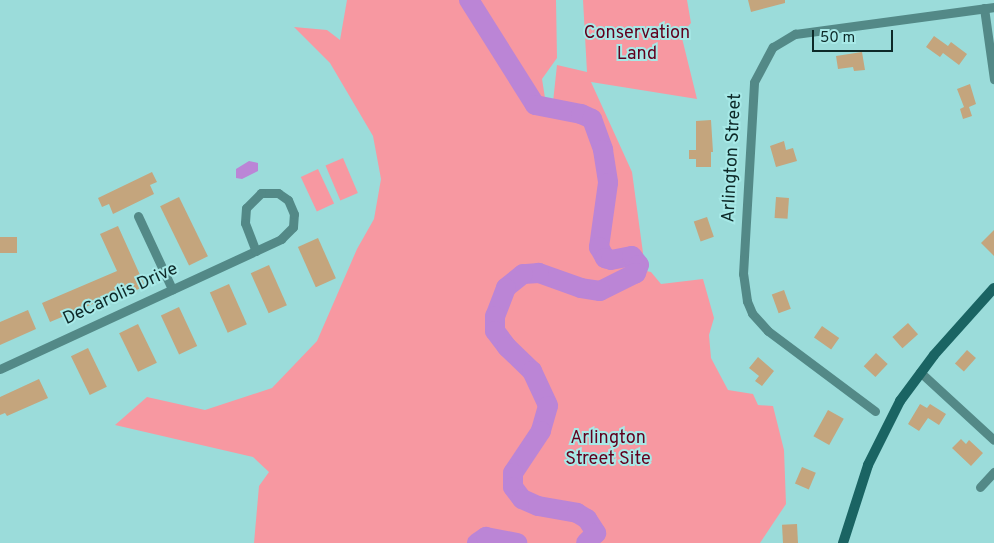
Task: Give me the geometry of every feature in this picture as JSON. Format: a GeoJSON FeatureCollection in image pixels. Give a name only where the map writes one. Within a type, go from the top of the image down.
{"type":"FeatureCollection","features":[{"type":"Feature","properties":{"kind":"main road"},"geometry":{"type":"LineString","coordinates":[[843,543],[875,449],[920,372],[994,288]]}},
{"type":"Feature","properties":{"kind":"street","name":"Arlington Street"},"geometry":{"type":"LineString","coordinates":[[875,411],[768,331],[755,318],[747,301],[743,274],[754,82],[773,47],[795,34],[994,7]]}},
{"type":"Feature","properties":{"kind":"street"},"geometry":{"type":"LineString","coordinates":[[984,8],[994,78]]}},
{"type":"Feature","properties":{"kind":"street","name":"DeCarolis Drive"},"geometry":{"type":"LineString","coordinates":[[0,369],[172,289],[256,251],[282,239],[293,227],[295,217],[291,204],[278,193],[261,193],[246,208],[245,223],[256,251]]}},
{"type":"Feature","properties":{"kind":"street"},"geometry":{"type":"LineString","coordinates":[[138,216],[172,289]]}},
{"type":"Feature","properties":{"kind":"street"},"geometry":{"type":"LineString","coordinates":[[920,372],[994,440]]}},
{"type":"Feature","properties":{"kind":"street"},"geometry":{"type":"LineString","coordinates":[[980,487],[994,472]]}},
{"type":"Feature","properties":{"kind":"green space"},"geometry":{"type":"Polygon","coordinates":[[[347,0],[556,0],[557,58],[542,79],[545,98],[553,102],[557,65],[587,72],[583,0],[687,0],[691,23],[681,34],[697,99],[591,82],[632,172],[643,253],[637,269],[651,272],[661,284],[703,279],[714,318],[709,335],[711,358],[728,390],[753,394],[758,405],[773,406],[784,450],[786,504],[760,543],[254,543],[259,486],[269,472],[253,457],[115,425],[147,397],[205,410],[272,388],[317,341],[357,249],[374,219],[381,179],[373,136],[330,63],[294,27],[327,30],[340,40],[347,0]]]}},
{"type":"Feature","properties":{"kind":"green space"},"geometry":{"type":"Polygon","coordinates":[[[343,158],[358,193],[340,200],[326,165],[343,158]]]}},
{"type":"Feature","properties":{"kind":"green space"},"geometry":{"type":"Polygon","coordinates":[[[318,169],[334,203],[317,211],[301,177],[318,169]]]}},
{"type":"Feature","properties":{"kind":"shaded area"},"geometry":{"type":"Polygon","coordinates":[[[249,161],[258,163],[258,171],[242,179],[236,178],[236,169],[249,161]]]}},
{"type":"Feature","properties":{"kind":"building"},"geometry":{"type":"Polygon","coordinates":[[[748,0],[785,0],[785,3],[751,12],[748,0]]]}},
{"type":"Feature","properties":{"kind":"building"},"geometry":{"type":"Polygon","coordinates":[[[934,36],[948,46],[951,42],[967,54],[959,65],[943,53],[940,57],[926,47],[934,36]]]}},
{"type":"Feature","properties":{"kind":"building"},"geometry":{"type":"Polygon","coordinates":[[[862,52],[865,70],[854,71],[853,67],[838,69],[836,56],[862,52]]]}},
{"type":"Feature","properties":{"kind":"building"},"geometry":{"type":"Polygon","coordinates":[[[970,84],[976,104],[969,107],[972,116],[963,119],[960,109],[964,107],[957,89],[970,84]]]}},
{"type":"Feature","properties":{"kind":"building"},"geometry":{"type":"Polygon","coordinates":[[[711,120],[713,152],[711,152],[711,167],[696,167],[696,159],[689,159],[689,150],[696,150],[696,121],[711,120]]]}},
{"type":"Feature","properties":{"kind":"building"},"geometry":{"type":"Polygon","coordinates":[[[784,141],[786,150],[793,148],[797,161],[776,167],[770,146],[784,141]]]}},
{"type":"Feature","properties":{"kind":"building"},"geometry":{"type":"Polygon","coordinates":[[[152,172],[157,182],[150,185],[154,194],[113,214],[109,204],[102,207],[98,198],[152,172]]]}},
{"type":"Feature","properties":{"kind":"building"},"geometry":{"type":"Polygon","coordinates":[[[179,197],[208,256],[189,266],[160,206],[179,197]]]}},
{"type":"Feature","properties":{"kind":"building"},"geometry":{"type":"Polygon","coordinates":[[[776,197],[789,198],[788,219],[775,218],[776,197]]]}},
{"type":"Feature","properties":{"kind":"building"},"geometry":{"type":"Polygon","coordinates":[[[707,217],[714,237],[701,241],[694,222],[707,217]]]}},
{"type":"Feature","properties":{"kind":"building"},"geometry":{"type":"Polygon","coordinates":[[[118,226],[145,286],[128,294],[126,290],[50,322],[42,303],[117,271],[100,234],[118,226]]]}},
{"type":"Feature","properties":{"kind":"building"},"geometry":{"type":"Polygon","coordinates":[[[994,230],[994,256],[981,243],[994,230]]]}},
{"type":"Feature","properties":{"kind":"building"},"geometry":{"type":"Polygon","coordinates":[[[0,237],[17,237],[17,253],[0,253],[0,237]]]}},
{"type":"Feature","properties":{"kind":"building"},"geometry":{"type":"Polygon","coordinates":[[[318,238],[336,278],[316,287],[298,247],[318,238]]]}},
{"type":"Feature","properties":{"kind":"building"},"geometry":{"type":"Polygon","coordinates":[[[269,265],[287,305],[269,313],[251,273],[269,265]]]}},
{"type":"Feature","properties":{"kind":"building"},"geometry":{"type":"Polygon","coordinates":[[[229,284],[247,324],[228,333],[210,293],[229,284]]]}},
{"type":"Feature","properties":{"kind":"building"},"geometry":{"type":"Polygon","coordinates":[[[784,290],[791,309],[779,313],[772,294],[784,290]]]}},
{"type":"Feature","properties":{"kind":"building"},"geometry":{"type":"Polygon","coordinates":[[[179,307],[197,346],[179,354],[161,315],[179,307]]]}},
{"type":"Feature","properties":{"kind":"building"},"geometry":{"type":"Polygon","coordinates":[[[28,310],[36,329],[0,345],[0,322],[28,310]]]}},
{"type":"Feature","properties":{"kind":"building"},"geometry":{"type":"Polygon","coordinates":[[[908,323],[918,334],[902,348],[892,337],[908,323]]]}},
{"type":"Feature","properties":{"kind":"building"},"geometry":{"type":"Polygon","coordinates":[[[138,324],[157,363],[138,372],[119,333],[138,324]]]}},
{"type":"Feature","properties":{"kind":"building"},"geometry":{"type":"Polygon","coordinates":[[[822,326],[839,338],[831,350],[814,337],[822,326]]]}},
{"type":"Feature","properties":{"kind":"building"},"geometry":{"type":"Polygon","coordinates":[[[88,348],[107,387],[90,395],[71,356],[88,348]]]}},
{"type":"Feature","properties":{"kind":"building"},"geometry":{"type":"Polygon","coordinates":[[[967,350],[976,358],[964,371],[955,363],[967,350]]]}},
{"type":"Feature","properties":{"kind":"building"},"geometry":{"type":"Polygon","coordinates":[[[876,353],[888,364],[875,377],[864,366],[876,353]]]}},
{"type":"Feature","properties":{"kind":"building"},"geometry":{"type":"Polygon","coordinates":[[[758,357],[774,371],[762,386],[755,381],[759,376],[749,368],[758,357]]]}},
{"type":"Feature","properties":{"kind":"building"},"geometry":{"type":"Polygon","coordinates":[[[39,379],[48,398],[7,416],[5,413],[0,415],[0,397],[39,379]]]}},
{"type":"Feature","properties":{"kind":"building"},"geometry":{"type":"Polygon","coordinates":[[[920,404],[927,408],[930,404],[946,414],[939,425],[928,418],[919,431],[908,424],[920,404]]]}},
{"type":"Feature","properties":{"kind":"building"},"geometry":{"type":"Polygon","coordinates":[[[828,410],[844,419],[829,445],[813,436],[828,410]]]}},
{"type":"Feature","properties":{"kind":"building"},"geometry":{"type":"Polygon","coordinates":[[[961,439],[966,444],[969,440],[983,453],[971,466],[952,448],[961,439]]]}},
{"type":"Feature","properties":{"kind":"building"},"geometry":{"type":"Polygon","coordinates":[[[802,467],[816,473],[809,489],[795,484],[802,467]]]}},
{"type":"Feature","properties":{"kind":"building"},"geometry":{"type":"Polygon","coordinates":[[[797,524],[798,543],[783,543],[782,525],[797,524]]]}},
{"type":"Feature","properties":{"kind":"waterway"},"geometry":{"type":"LineString","coordinates":[[469,0],[535,105],[581,114],[592,119],[603,150],[608,183],[599,247],[605,258],[611,260],[632,256],[639,265],[636,273],[600,291],[581,288],[539,273],[523,274],[506,288],[495,316],[495,331],[507,347],[532,371],[548,406],[541,431],[513,473],[513,487],[522,499],[538,506],[577,513],[587,519],[596,533],[586,543]]}},
{"type":"Feature","properties":{"kind":"waterway"},"geometry":{"type":"LineString","coordinates":[[477,543],[486,537],[517,543]]}},
{"type":"Feature","properties":{"kind":"park label","name":"Conservation Land"},"geometry":{"type":"Point","coordinates":[637,45]}},
{"type":"Feature","properties":{"kind":"park label","name":"Arlington Street Site"},"geometry":{"type":"Point","coordinates":[608,450]}}]}
